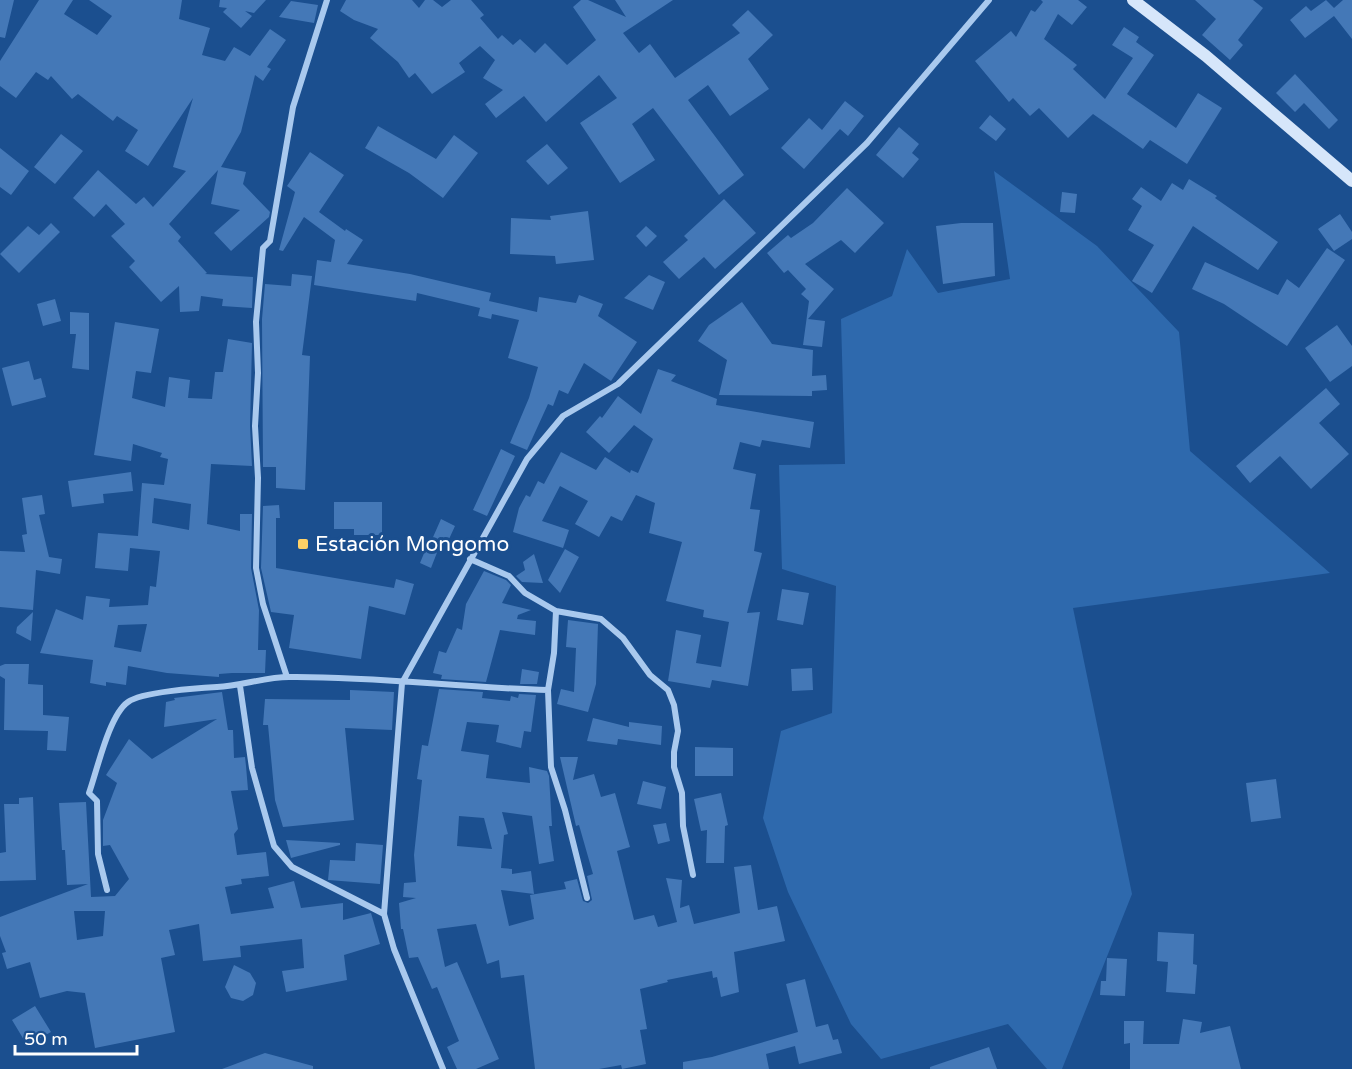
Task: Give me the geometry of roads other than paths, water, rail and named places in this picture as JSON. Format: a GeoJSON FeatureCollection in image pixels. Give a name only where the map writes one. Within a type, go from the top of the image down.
{"type":"FeatureCollection","features":[{"type":"Feature","properties":{"kind":"street"},"geometry":{"type":"LineString","coordinates":[[286,677],[264,604],[256,568],[258,298],[263,248],[270,241],[293,107],[327,0]]}},
{"type":"Feature","properties":{"kind":"street"},"geometry":{"type":"LineString","coordinates":[[443,1069],[394,949],[384,914],[402,682],[527,459],[563,416],[618,384],[859,151],[989,0]]}},
{"type":"Feature","properties":{"kind":"street"},"geometry":{"type":"LineString","coordinates":[[1133,0],[1206,56],[1352,181]]}},
{"type":"Feature","properties":{"kind":"street"},"geometry":{"type":"LineString","coordinates":[[470,559],[509,576],[525,593],[556,611],[601,619],[623,638],[650,675],[668,690],[674,705],[678,731],[674,767],[682,793],[683,826],[693,874]]}},
{"type":"Feature","properties":{"kind":"street"},"geometry":{"type":"LineString","coordinates":[[556,611],[554,653],[548,690],[551,767],[566,810],[587,898]]}},
{"type":"Feature","properties":{"kind":"street"},"geometry":{"type":"LineString","coordinates":[[107,890],[98,854],[97,801],[89,793],[118,713],[127,702],[139,697],[193,689],[240,686],[286,677],[435,682],[475,688],[548,690]]}},
{"type":"Feature","properties":{"kind":"street"},"geometry":{"type":"LineString","coordinates":[[240,686],[252,768],[274,846],[292,867],[384,914]]}},
{"type":"Feature","properties":{"kind":"place","name":"Estación Mongomo"},"geometry":{"type":"Point","coordinates":[303,544]}}]}
